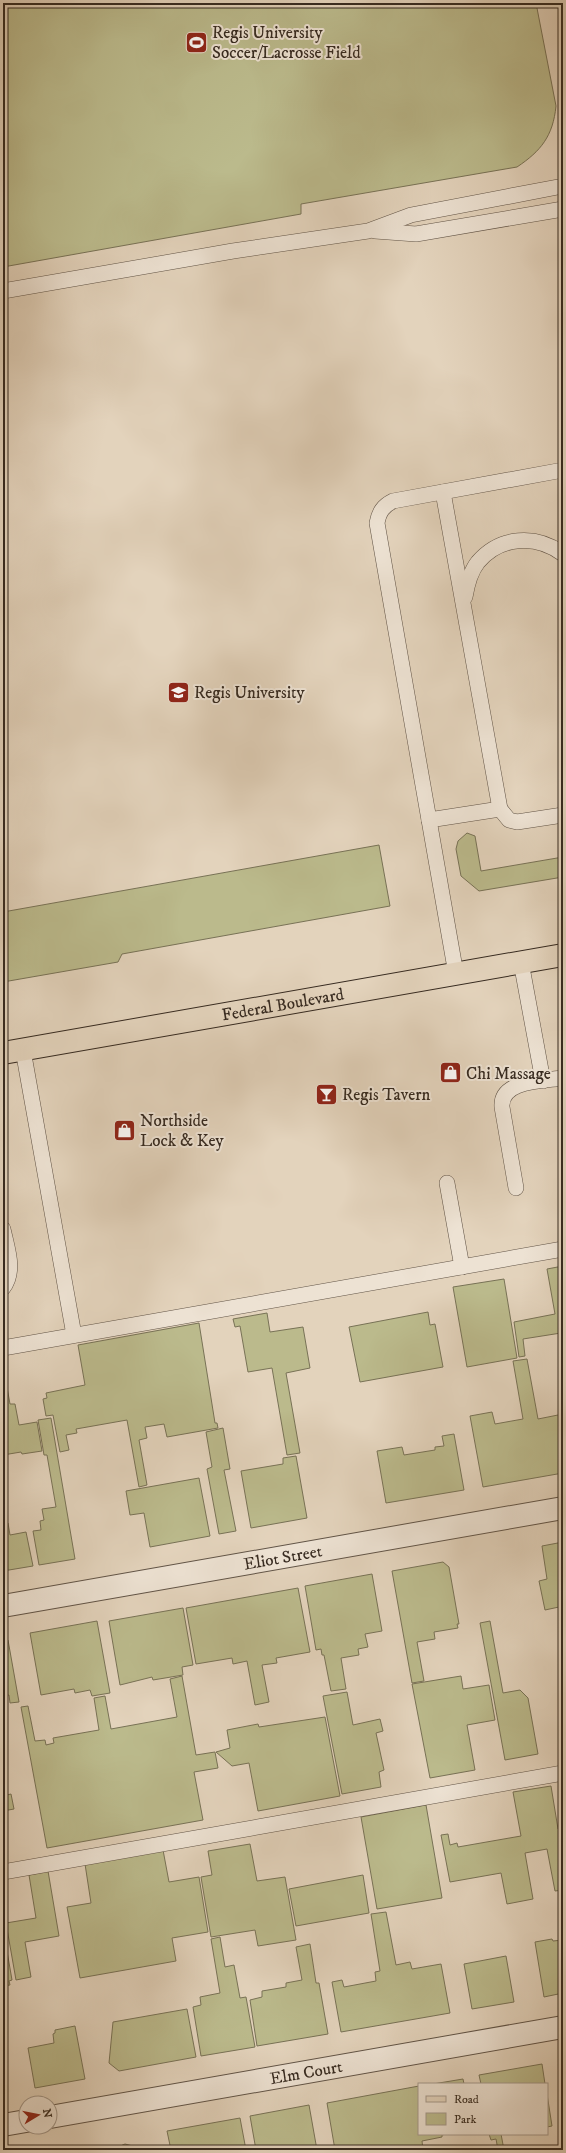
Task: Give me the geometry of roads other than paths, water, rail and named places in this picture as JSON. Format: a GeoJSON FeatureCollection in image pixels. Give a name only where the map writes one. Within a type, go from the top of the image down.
{"type":"FeatureCollection","features":[{"type":"Feature","properties":{"kind":"main road","name":"Federal Boulevard"},"geometry":{"type":"LineString","coordinates":[[13,1051],[563,955]]}},
{"type":"Feature","properties":{"kind":"street","name":"Eliot Street"},"geometry":{"type":"LineString","coordinates":[[3,1606],[563,1508]]}},
{"type":"Feature","properties":{"kind":"street","name":"Elm Court"},"geometry":{"type":"LineString","coordinates":[[58,2116],[563,2027]]}},
{"type":"Feature","properties":{"kind":"street"},"geometry":{"type":"LineString","coordinates":[[3,2125],[18,2122]]}},
{"type":"Feature","properties":{"kind":"lane"},"geometry":{"type":"LineString","coordinates":[[3,291],[233,251],[368,231],[411,215],[563,186]]}},
{"type":"Feature","properties":{"kind":"lane"},"geometry":{"type":"LineString","coordinates":[[368,231],[416,234],[563,210]]}},
{"type":"Feature","properties":{"kind":"lane"},"geometry":{"type":"LineString","coordinates":[[456,974],[377,523],[381,509],[387,504],[563,470]]}},
{"type":"Feature","properties":{"kind":"lane"},"geometry":{"type":"LineString","coordinates":[[443,492],[500,809],[509,820],[517,822],[563,815]]}},
{"type":"Feature","properties":{"kind":"lane"},"geometry":{"type":"LineString","coordinates":[[465,615],[465,599],[468,580],[477,563],[493,549],[512,540],[533,540],[553,546],[563,554]]}},
{"type":"Feature","properties":{"kind":"lane"},"geometry":{"type":"LineString","coordinates":[[429,820],[500,809]]}},
{"type":"Feature","properties":{"kind":"lane"},"geometry":{"type":"LineString","coordinates":[[521,962],[543,1081]]}},
{"type":"Feature","properties":{"kind":"lane"},"geometry":{"type":"LineString","coordinates":[[13,1051],[74,1336]]}},
{"type":"Feature","properties":{"kind":"lane"},"geometry":{"type":"LineString","coordinates":[[516,1188],[501,1101],[503,1095],[512,1087],[563,1078]]}},
{"type":"Feature","properties":{"kind":"lane"},"geometry":{"type":"LineString","coordinates":[[447,1183],[462,1267]]}},
{"type":"Feature","properties":{"kind":"lane"},"geometry":{"type":"LineString","coordinates":[[3,1229],[10,1268],[8,1282],[3,1288]]}},
{"type":"Feature","properties":{"kind":"lane"},"geometry":{"type":"LineString","coordinates":[[3,1348],[563,1249]]}},
{"type":"Feature","properties":{"kind":"lane"},"geometry":{"type":"LineString","coordinates":[[3,1872],[563,1772]]}},
{"type":"Feature","properties":{"kind":"place","name":"Regis University Soccer/Lacrosse Field"},"geometry":{"type":"Point","coordinates":[197,42]}},
{"type":"Feature","properties":{"kind":"place","name":"Regis University"},"geometry":{"type":"Point","coordinates":[179,692]}},
{"type":"Feature","properties":{"kind":"place","name":"Chi Massage"},"geometry":{"type":"Point","coordinates":[451,1073]}},
{"type":"Feature","properties":{"kind":"place","name":"Regis Tavern"},"geometry":{"type":"Point","coordinates":[327,1094]}},
{"type":"Feature","properties":{"kind":"place","name":"Northside Lock & Key"},"geometry":{"type":"Point","coordinates":[124,1130]}}]}
